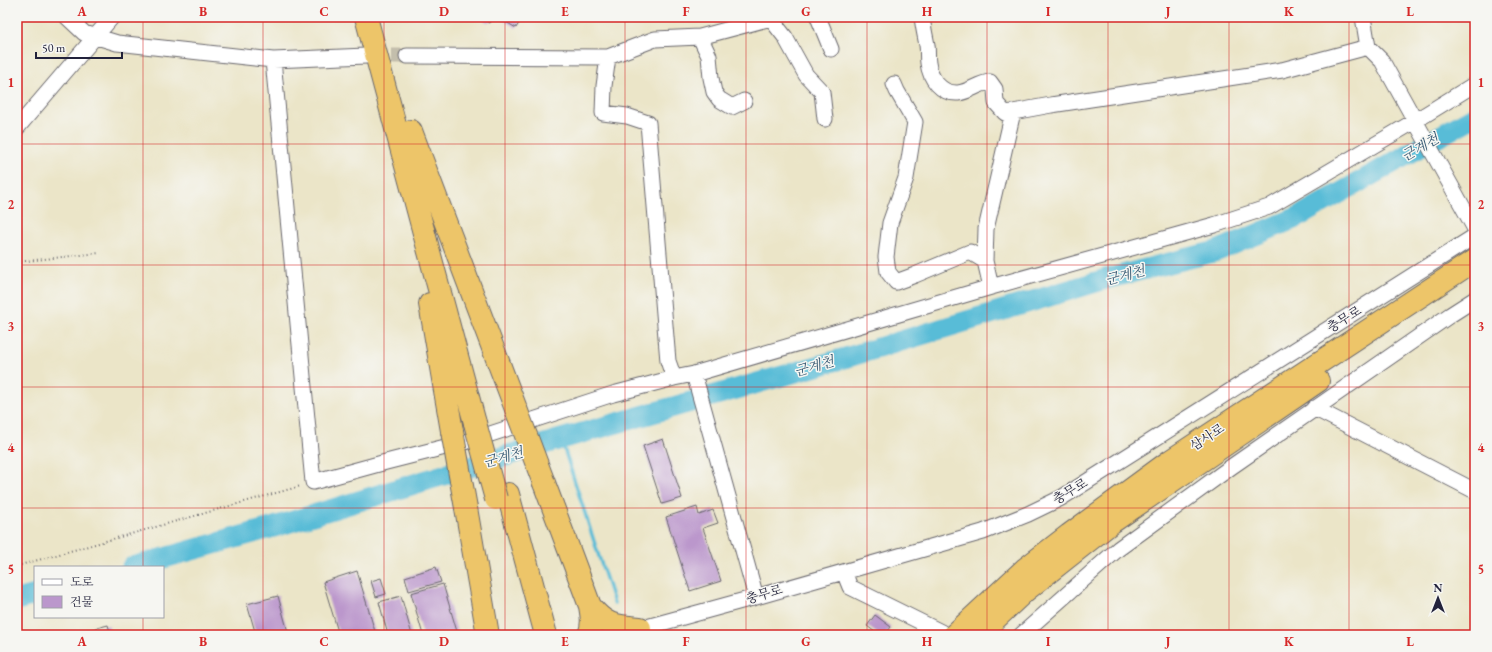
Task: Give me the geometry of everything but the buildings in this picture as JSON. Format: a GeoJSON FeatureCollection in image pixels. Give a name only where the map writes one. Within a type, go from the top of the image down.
{"type":"FeatureCollection","features":[{"type":"Feature","properties":{"kind":"highway"},"geometry":{"type":"LineString","coordinates":[[366,17],[405,161],[482,421]]}},
{"type":"Feature","properties":{"kind":"highway"},"geometry":{"type":"LineString","coordinates":[[380,17],[411,131],[482,421],[537,627]]}},
{"type":"Feature","properties":{"kind":"highway"},"geometry":{"type":"LineString","coordinates":[[411,131],[590,606],[592,619],[591,630],[588,635]]}},
{"type":"Feature","properties":{"kind":"highway"},"geometry":{"type":"LineString","coordinates":[[405,161],[488,635]]}},
{"type":"Feature","properties":{"kind":"highway","name":"삼사로"},"geometry":{"type":"LineString","coordinates":[[948,634],[1025,569],[1164,466],[1475,260]]}},
{"type":"Feature","properties":{"kind":"highway","name":"삼사로"},"geometry":{"type":"LineString","coordinates":[[978,635],[1026,590],[1112,522],[1475,276]]}},
{"type":"Feature","properties":{"kind":"highway"},"geometry":{"type":"LineString","coordinates":[[590,606],[605,622],[635,632]]}},
{"type":"Feature","properties":{"kind":"street"},"geometry":{"type":"LineString","coordinates":[[67,17],[84,34],[117,43],[273,60],[366,56]]}},
{"type":"Feature","properties":{"kind":"street"},"geometry":{"type":"LineString","coordinates":[[17,128],[112,17]]}},
{"type":"Feature","properties":{"kind":"street"},"geometry":{"type":"LineString","coordinates":[[818,17],[831,49]]}},
{"type":"Feature","properties":{"kind":"street"},"geometry":{"type":"LineString","coordinates":[[922,17],[927,46],[928,66],[940,88],[947,92],[957,93],[984,82],[990,82],[995,89],[996,104],[1005,113],[1282,70],[1368,47]]}},
{"type":"Feature","properties":{"kind":"street"},"geometry":{"type":"LineString","coordinates":[[1362,17],[1368,47],[1382,61],[1475,229]]}},
{"type":"Feature","properties":{"kind":"street"},"geometry":{"type":"LineString","coordinates":[[407,56],[608,57],[655,39],[700,36],[773,18],[806,75],[822,92],[825,118]]}},
{"type":"Feature","properties":{"kind":"street"},"geometry":{"type":"LineString","coordinates":[[700,36],[709,56],[714,92],[719,100],[732,106],[744,101]]}},
{"type":"Feature","properties":{"kind":"street"},"geometry":{"type":"LineString","coordinates":[[608,57],[604,86],[603,113],[628,116],[648,123],[668,361],[674,378]]}},
{"type":"Feature","properties":{"kind":"street"},"geometry":{"type":"LineString","coordinates":[[273,60],[313,482],[469,441],[613,394],[674,378],[695,379],[991,287],[1214,225],[1269,207],[1475,84]]}},
{"type":"Feature","properties":{"kind":"street"},"geometry":{"type":"LineString","coordinates":[[894,84],[915,122],[906,178],[890,223],[886,257],[888,272],[896,282],[970,252],[985,261]]}},
{"type":"Feature","properties":{"kind":"street"},"geometry":{"type":"LineString","coordinates":[[991,287],[985,261],[986,229],[1014,112]]}},
{"type":"Feature","properties":{"kind":"street","name":"충무로"},"geometry":{"type":"LineString","coordinates":[[615,635],[635,632],[984,532],[1028,514],[1061,498],[1475,236]]}},
{"type":"Feature","properties":{"kind":"street"},"geometry":{"type":"LineString","coordinates":[[1021,635],[1118,549],[1314,408],[1475,299]]}},
{"type":"Feature","properties":{"kind":"street"},"geometry":{"type":"LineString","coordinates":[[695,379],[756,597]]}},
{"type":"Feature","properties":{"kind":"street"},"geometry":{"type":"LineString","coordinates":[[1314,408],[1475,490]]}},
{"type":"Feature","properties":{"kind":"street"},"geometry":{"type":"LineString","coordinates":[[844,572],[850,587],[948,634]]}},
{"type":"Feature","properties":{"kind":"path"},"geometry":{"type":"LineString","coordinates":[[17,262],[98,253]]}},
{"type":"Feature","properties":{"kind":"path"},"geometry":{"type":"LineString","coordinates":[[17,566],[313,482]]}},
{"type":"Feature","properties":{"kind":"waterway","name":"군계천"},"geometry":{"type":"LineString","coordinates":[[136,566],[274,527],[561,439],[845,358],[1106,279],[1217,251],[1298,217],[1475,116]]}},
{"type":"Feature","properties":{"kind":"waterway"},"geometry":{"type":"LineString","coordinates":[[561,439],[614,603]]}},
{"type":"Feature","properties":{"kind":"waterway","name":"군계천"},"geometry":{"type":"LineString","coordinates":[[17,600],[34,595]]}},
{"type":"Feature","properties":{"kind":"tunnel"},"geometry":{"type":"LineString","coordinates":[[368,56],[407,56]]}}]}
